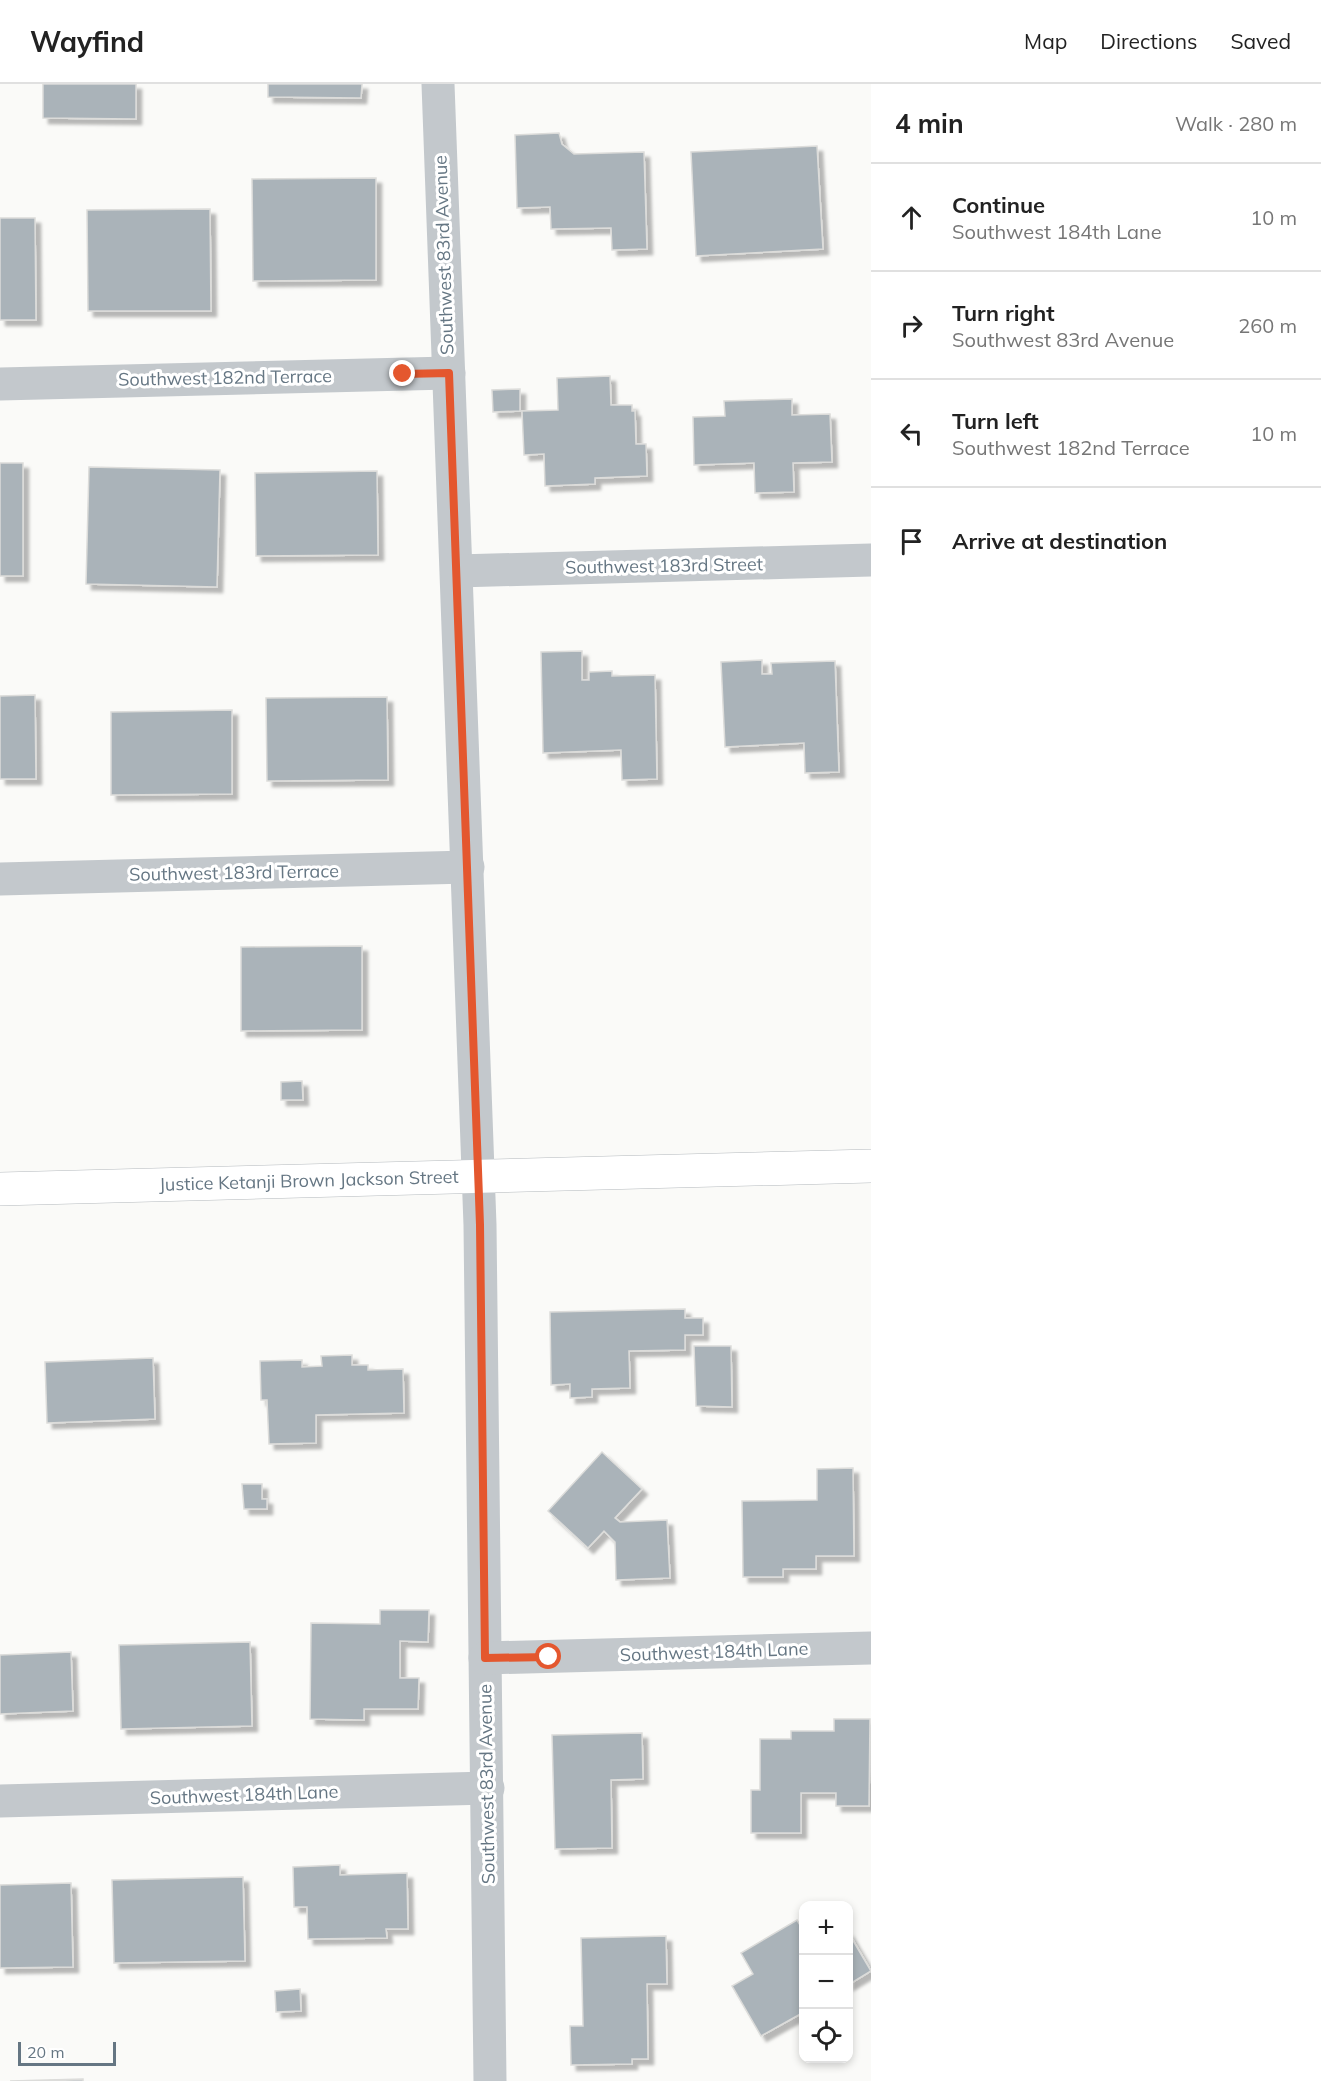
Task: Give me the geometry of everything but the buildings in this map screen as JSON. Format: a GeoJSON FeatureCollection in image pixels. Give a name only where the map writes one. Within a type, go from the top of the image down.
{"type":"FeatureCollection","features":[{"type":"Feature","properties":{"kind":"main road","name":"Justice Ketanji Brown Jackson Street"},"geometry":{"type":"LineString","coordinates":[[0,1189],[871,1166]]}},
{"type":"Feature","properties":{"kind":"street","name":"Southwest 83rd Avenue"},"geometry":{"type":"LineString","coordinates":[[438,84],[478,1175],[488,1788],[490,2081]]}},
{"type":"Feature","properties":{"kind":"street","name":"Southwest 182nd Terrace"},"geometry":{"type":"LineString","coordinates":[[0,384],[449,373]]}},
{"type":"Feature","properties":{"kind":"street","name":"Southwest 183rd Street"},"geometry":{"type":"LineString","coordinates":[[457,571],[871,560]]}},
{"type":"Feature","properties":{"kind":"street","name":"Southwest 183rd Terrace"},"geometry":{"type":"LineString","coordinates":[[0,879],[468,867]]}},
{"type":"Feature","properties":{"kind":"street","name":"Southwest 184th Lane"},"geometry":{"type":"LineString","coordinates":[[485,1658],[871,1648]]}},
{"type":"Feature","properties":{"kind":"street","name":"Southwest 184th Lane"},"geometry":{"type":"LineString","coordinates":[[0,1801],[488,1788]]}},
{"type":"Feature","properties":{"kind":"route"},"geometry":{"type":"LineString","coordinates":[[403,374],[449,373],[480,1225],[485,1658],[549,1657]]}}]}
